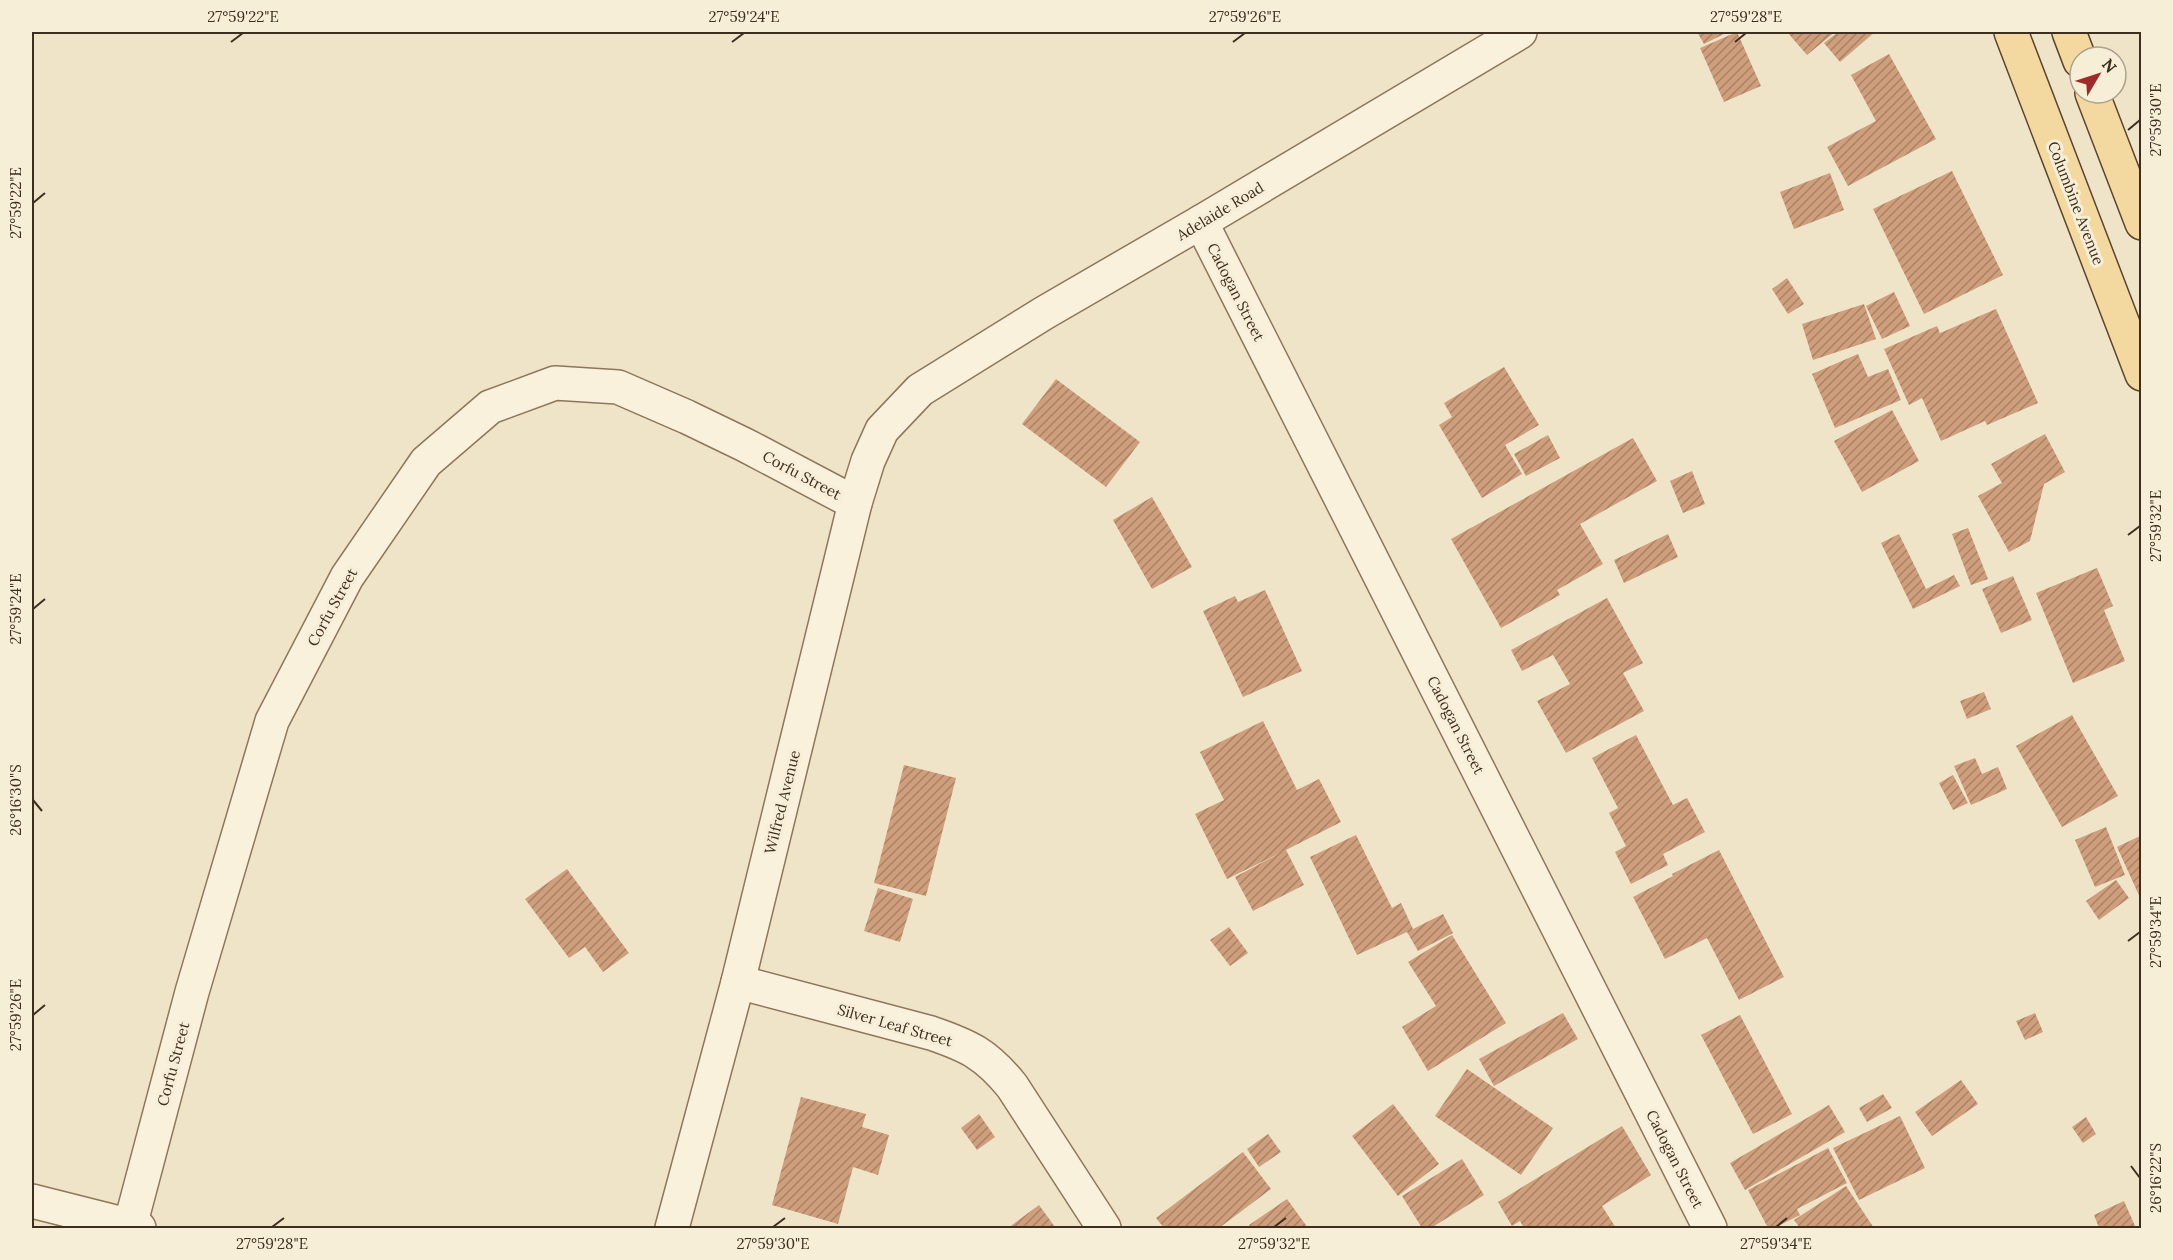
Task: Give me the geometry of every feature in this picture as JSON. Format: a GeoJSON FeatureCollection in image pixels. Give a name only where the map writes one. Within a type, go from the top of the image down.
{"type":"FeatureCollection","features":[{"type":"Feature","properties":{"kind":"main road","name":"Columbine Avenue"},"geometry":{"type":"LineString","coordinates":[[2011,32],[2142,374]]}},
{"type":"Feature","properties":{"kind":"main road"},"geometry":{"type":"LineString","coordinates":[[2097,105],[2142,223]]}},
{"type":"Feature","properties":{"kind":"street","name":"Adelaide Road"},"geometry":{"type":"LineString","coordinates":[[920,390],[1044,313],[1520,32]]}},
{"type":"Feature","properties":{"kind":"street","name":"Cadogan Street"},"geometry":{"type":"LineString","coordinates":[[1201,222],[1710,1228]]}},
{"type":"Feature","properties":{"kind":"street","name":"Corfu Street"},"geometry":{"type":"LineString","coordinates":[[135,1227],[192,992],[272,720],[347,577],[426,462],[490,407],[555,383],[618,387],[745,445],[855,503]]}},
{"type":"Feature","properties":{"kind":"street","name":"Wilfred Avenue"},"geometry":{"type":"LineString","coordinates":[[672,1228],[738,982],[867,461],[882,430],[920,390]]}},
{"type":"Feature","properties":{"kind":"street","name":"Silver Leaf Street"},"geometry":{"type":"LineString","coordinates":[[738,982],[931,1033],[959,1043],[980,1054],[997,1068],[1012,1086],[1104,1228]]}},
{"type":"Feature","properties":{"kind":"street"},"geometry":{"type":"LineString","coordinates":[[32,1201],[135,1227]]}},
{"type":"Feature","properties":{"kind":"building"},"geometry":{"type":"Polygon","coordinates":[[[1697,32],[1728,32],[1704,44],[1697,32]]]}},
{"type":"Feature","properties":{"kind":"building"},"geometry":{"type":"Polygon","coordinates":[[[1737,32],[1761,86],[1724,102],[1700,48],[1737,32]]]}},
{"type":"Feature","properties":{"kind":"building"},"geometry":{"type":"Polygon","coordinates":[[[1787,32],[1835,32],[1807,55],[1787,32]]]}},
{"type":"Feature","properties":{"kind":"building"},"geometry":{"type":"Polygon","coordinates":[[[1838,32],[1875,32],[1840,62],[1824,43],[1838,32]]]}},
{"type":"Feature","properties":{"kind":"building"},"geometry":{"type":"Polygon","coordinates":[[[1889,54],[1936,139],[1848,186],[1827,147],[1876,121],[1851,75],[1889,54]]]}},
{"type":"Feature","properties":{"kind":"building"},"geometry":{"type":"Polygon","coordinates":[[[1952,171],[2003,275],[1924,314],[1873,209],[1952,171]]]}},
{"type":"Feature","properties":{"kind":"building"},"geometry":{"type":"Polygon","coordinates":[[[1830,173],[1844,210],[1794,229],[1780,192],[1830,173]]]}},
{"type":"Feature","properties":{"kind":"building"},"geometry":{"type":"Polygon","coordinates":[[[1787,278],[1804,304],[1788,314],[1772,289],[1787,278]]]}},
{"type":"Feature","properties":{"kind":"building"},"geometry":{"type":"Polygon","coordinates":[[[1894,292],[1910,326],[1882,339],[1866,306],[1894,292]]]}},
{"type":"Feature","properties":{"kind":"building"},"geometry":{"type":"Polygon","coordinates":[[[1864,304],[1876,339],[1813,360],[1802,324],[1864,304]]]}},
{"type":"Feature","properties":{"kind":"building"},"geometry":{"type":"Polygon","coordinates":[[[1996,309],[2038,403],[1987,425],[1985,421],[1941,441],[1922,398],[1909,405],[1884,349],[1937,326],[1940,333],[1996,309]]]}},
{"type":"Feature","properties":{"kind":"building"},"geometry":{"type":"Polygon","coordinates":[[[1858,354],[1868,377],[1888,369],[1901,400],[1835,428],[1812,374],[1858,354]]]}},
{"type":"Feature","properties":{"kind":"building"},"geometry":{"type":"Polygon","coordinates":[[[1504,367],[1539,425],[1505,445],[1522,474],[1482,498],[1439,425],[1452,417],[1444,403],[1504,367]]]}},
{"type":"Feature","properties":{"kind":"building"},"geometry":{"type":"Polygon","coordinates":[[[1056,379],[1140,442],[1106,487],[1022,424],[1056,379]]]}},
{"type":"Feature","properties":{"kind":"building"},"geometry":{"type":"Polygon","coordinates":[[[1892,410],[1919,461],[1862,492],[1834,441],[1892,410]]]}},
{"type":"Feature","properties":{"kind":"building"},"geometry":{"type":"Polygon","coordinates":[[[2045,434],[2065,472],[2044,484],[2030,541],[2009,552],[1978,496],[2002,483],[1991,464],[2045,434]]]}},
{"type":"Feature","properties":{"kind":"building"},"geometry":{"type":"Polygon","coordinates":[[[1548,435],[1560,458],[1526,476],[1514,454],[1548,435]]]}},
{"type":"Feature","properties":{"kind":"building"},"geometry":{"type":"Polygon","coordinates":[[[1633,438],[1657,481],[1580,524],[1603,564],[1557,590],[1560,595],[1501,628],[1451,539],[1633,438]]]}},
{"type":"Feature","properties":{"kind":"building"},"geometry":{"type":"Polygon","coordinates":[[[1692,471],[1705,504],[1683,513],[1670,481],[1692,471]]]}},
{"type":"Feature","properties":{"kind":"building"},"geometry":{"type":"Polygon","coordinates":[[[1152,497],[1192,567],[1152,589],[1113,520],[1152,497]]]}},
{"type":"Feature","properties":{"kind":"building"},"geometry":{"type":"Polygon","coordinates":[[[1968,528],[1988,579],[1971,585],[1952,534],[1968,528]]]}},
{"type":"Feature","properties":{"kind":"building"},"geometry":{"type":"Polygon","coordinates":[[[1668,534],[1678,557],[1624,583],[1614,560],[1668,534]]]}},
{"type":"Feature","properties":{"kind":"building"},"geometry":{"type":"Polygon","coordinates":[[[1899,534],[1926,589],[1954,575],[1960,586],[1913,609],[1881,543],[1899,534]]]}},
{"type":"Feature","properties":{"kind":"building"},"geometry":{"type":"Polygon","coordinates":[[[2097,568],[2113,606],[2104,610],[2125,661],[2073,683],[2036,593],[2097,568]]]}},
{"type":"Feature","properties":{"kind":"building"},"geometry":{"type":"Polygon","coordinates":[[[2013,576],[2032,620],[2001,633],[1982,589],[2013,576]]]}},
{"type":"Feature","properties":{"kind":"building"},"geometry":{"type":"Polygon","coordinates":[[[1265,590],[1302,671],[1243,697],[1203,611],[1235,596],[1238,602],[1265,590]]]}},
{"type":"Feature","properties":{"kind":"building"},"geometry":{"type":"Polygon","coordinates":[[[1607,598],[1643,663],[1623,673],[1644,711],[1566,753],[1537,701],[1570,684],[1553,655],[1522,671],[1511,650],[1607,598]]]}},
{"type":"Feature","properties":{"kind":"building"},"geometry":{"type":"Polygon","coordinates":[[[1984,692],[1991,709],[1967,719],[1960,701],[1984,692]]]}},
{"type":"Feature","properties":{"kind":"building"},"geometry":{"type":"Polygon","coordinates":[[[2072,715],[2118,796],[2062,827],[2016,746],[2072,715]]]}},
{"type":"Feature","properties":{"kind":"building"},"geometry":{"type":"Polygon","coordinates":[[[1263,721],[1297,790],[1319,779],[1341,822],[1286,850],[1304,885],[1253,911],[1235,877],[1282,852],[1227,879],[1195,814],[1224,800],[1200,752],[1263,721]]]}},
{"type":"Feature","properties":{"kind":"building"},"geometry":{"type":"Polygon","coordinates":[[[1636,735],[1673,805],[1687,798],[1705,832],[1663,854],[1668,865],[1631,884],[1615,852],[1626,846],[1609,813],[1618,808],[1592,758],[1636,735]]]}},
{"type":"Feature","properties":{"kind":"building"},"geometry":{"type":"Polygon","coordinates":[[[1975,758],[1982,774],[1998,767],[2007,789],[1971,805],[1954,766],[1975,758]]]}},
{"type":"Feature","properties":{"kind":"building"},"geometry":{"type":"Polygon","coordinates":[[[904,765],[956,778],[926,896],[874,883],[904,765]]]}},
{"type":"Feature","properties":{"kind":"building"},"geometry":{"type":"Polygon","coordinates":[[[1953,775],[1968,803],[1953,810],[1939,783],[1953,775]]]}},
{"type":"Feature","properties":{"kind":"building"},"geometry":{"type":"Polygon","coordinates":[[[2106,827],[2125,875],[2095,887],[2075,840],[2106,827]]]}},
{"type":"Feature","properties":{"kind":"building"},"geometry":{"type":"Polygon","coordinates":[[[1356,835],[1392,908],[1401,903],[1413,929],[1443,914],[1453,933],[1418,951],[1407,932],[1357,955],[1310,857],[1356,835]]]}},
{"type":"Feature","properties":{"kind":"building"},"geometry":{"type":"Polygon","coordinates":[[[2142,835],[2142,902],[2117,847],[2142,835]]]}},
{"type":"Feature","properties":{"kind":"building"},"geometry":{"type":"Polygon","coordinates":[[[1719,850],[1784,977],[1739,1000],[1707,938],[1665,959],[1633,897],[1719,850]]]}},
{"type":"Feature","properties":{"kind":"building"},"geometry":{"type":"Polygon","coordinates":[[[567,869],[629,953],[603,972],[585,947],[569,958],[525,899],[567,869]]]}},
{"type":"Feature","properties":{"kind":"building"},"geometry":{"type":"Polygon","coordinates":[[[2116,880],[2129,898],[2099,920],[2086,901],[2116,880]]]}},
{"type":"Feature","properties":{"kind":"building"},"geometry":{"type":"Polygon","coordinates":[[[878,888],[913,899],[900,942],[864,931],[878,888]]]}},
{"type":"Feature","properties":{"kind":"building"},"geometry":{"type":"Polygon","coordinates":[[[1229,927],[1248,953],[1230,966],[1210,940],[1229,927]]]}},
{"type":"Feature","properties":{"kind":"building"},"geometry":{"type":"Polygon","coordinates":[[[1452,935],[1506,1023],[1428,1071],[1402,1027],[1436,1006],[1408,962],[1452,935]]]}},
{"type":"Feature","properties":{"kind":"building"},"geometry":{"type":"Polygon","coordinates":[[[1563,1013],[1578,1039],[1494,1086],[1479,1059],[1563,1013]]]}},
{"type":"Feature","properties":{"kind":"building"},"geometry":{"type":"Polygon","coordinates":[[[2035,1013],[2043,1032],[2025,1040],[2016,1021],[2035,1013]]]}},
{"type":"Feature","properties":{"kind":"building"},"geometry":{"type":"Polygon","coordinates":[[[1740,1015],[1792,1114],[1753,1134],[1701,1035],[1740,1015]]]}},
{"type":"Feature","properties":{"kind":"building"},"geometry":{"type":"Polygon","coordinates":[[[1467,1069],[1553,1128],[1521,1175],[1435,1116],[1467,1069]]]}},
{"type":"Feature","properties":{"kind":"building"},"geometry":{"type":"Polygon","coordinates":[[[1961,1080],[1978,1104],[1932,1136],[1915,1112],[1961,1080]]]}},
{"type":"Feature","properties":{"kind":"building"},"geometry":{"type":"Polygon","coordinates":[[[1883,1094],[1892,1108],[1867,1122],[1859,1108],[1883,1094]]]}},
{"type":"Feature","properties":{"kind":"building"},"geometry":{"type":"Polygon","coordinates":[[[801,1097],[866,1114],[862,1127],[889,1135],[878,1175],[853,1167],[838,1224],[772,1205],[801,1097]]]}},
{"type":"Feature","properties":{"kind":"building"},"geometry":{"type":"Polygon","coordinates":[[[1393,1104],[1439,1164],[1398,1196],[1352,1136],[1393,1104]]]}},
{"type":"Feature","properties":{"kind":"building"},"geometry":{"type":"Polygon","coordinates":[[[1829,1105],[1845,1132],[1745,1190],[1730,1163],[1829,1105]]]}},
{"type":"Feature","properties":{"kind":"building"},"geometry":{"type":"Polygon","coordinates":[[[979,1114],[995,1137],[977,1150],[961,1128],[979,1114]]]}},
{"type":"Feature","properties":{"kind":"building"},"geometry":{"type":"Polygon","coordinates":[[[1900,1116],[1925,1168],[1859,1200],[1833,1148],[1900,1116]]]}},
{"type":"Feature","properties":{"kind":"building"},"geometry":{"type":"Polygon","coordinates":[[[2086,1117],[2096,1134],[2083,1143],[2072,1127],[2086,1117]]]}},
{"type":"Feature","properties":{"kind":"building"},"geometry":{"type":"Polygon","coordinates":[[[1622,1126],[1651,1175],[1602,1206],[1616,1228],[1524,1228],[1520,1221],[1512,1226],[1498,1202],[1622,1126]]]}},
{"type":"Feature","properties":{"kind":"building"},"geometry":{"type":"Polygon","coordinates":[[[1268,1134],[1281,1152],[1259,1167],[1247,1149],[1268,1134]]]}},
{"type":"Feature","properties":{"kind":"building"},"geometry":{"type":"Polygon","coordinates":[[[1828,1148],[1847,1183],[1797,1209],[1800,1215],[1774,1228],[1768,1228],[1748,1190],[1828,1148]]]}},
{"type":"Feature","properties":{"kind":"building"},"geometry":{"type":"Polygon","coordinates":[[[1243,1152],[1271,1189],[1219,1228],[1164,1228],[1156,1218],[1243,1152]]]}},
{"type":"Feature","properties":{"kind":"building"},"geometry":{"type":"Polygon","coordinates":[[[1462,1159],[1484,1195],[1431,1228],[1422,1228],[1402,1196],[1462,1159]]]}},
{"type":"Feature","properties":{"kind":"building"},"geometry":{"type":"Polygon","coordinates":[[[1846,1186],[1874,1228],[1800,1228],[1794,1220],[1846,1186]]]}},
{"type":"Feature","properties":{"kind":"building"},"geometry":{"type":"Polygon","coordinates":[[[1287,1199],[1308,1228],[1251,1228],[1249,1225],[1287,1199]]]}},
{"type":"Feature","properties":{"kind":"building"},"geometry":{"type":"Polygon","coordinates":[[[2124,1201],[2136,1228],[2099,1228],[2094,1215],[2124,1201]]]}},
{"type":"Feature","properties":{"kind":"building"},"geometry":{"type":"Polygon","coordinates":[[[1039,1205],[1054,1228],[1008,1228],[1039,1205]]]}}]}
